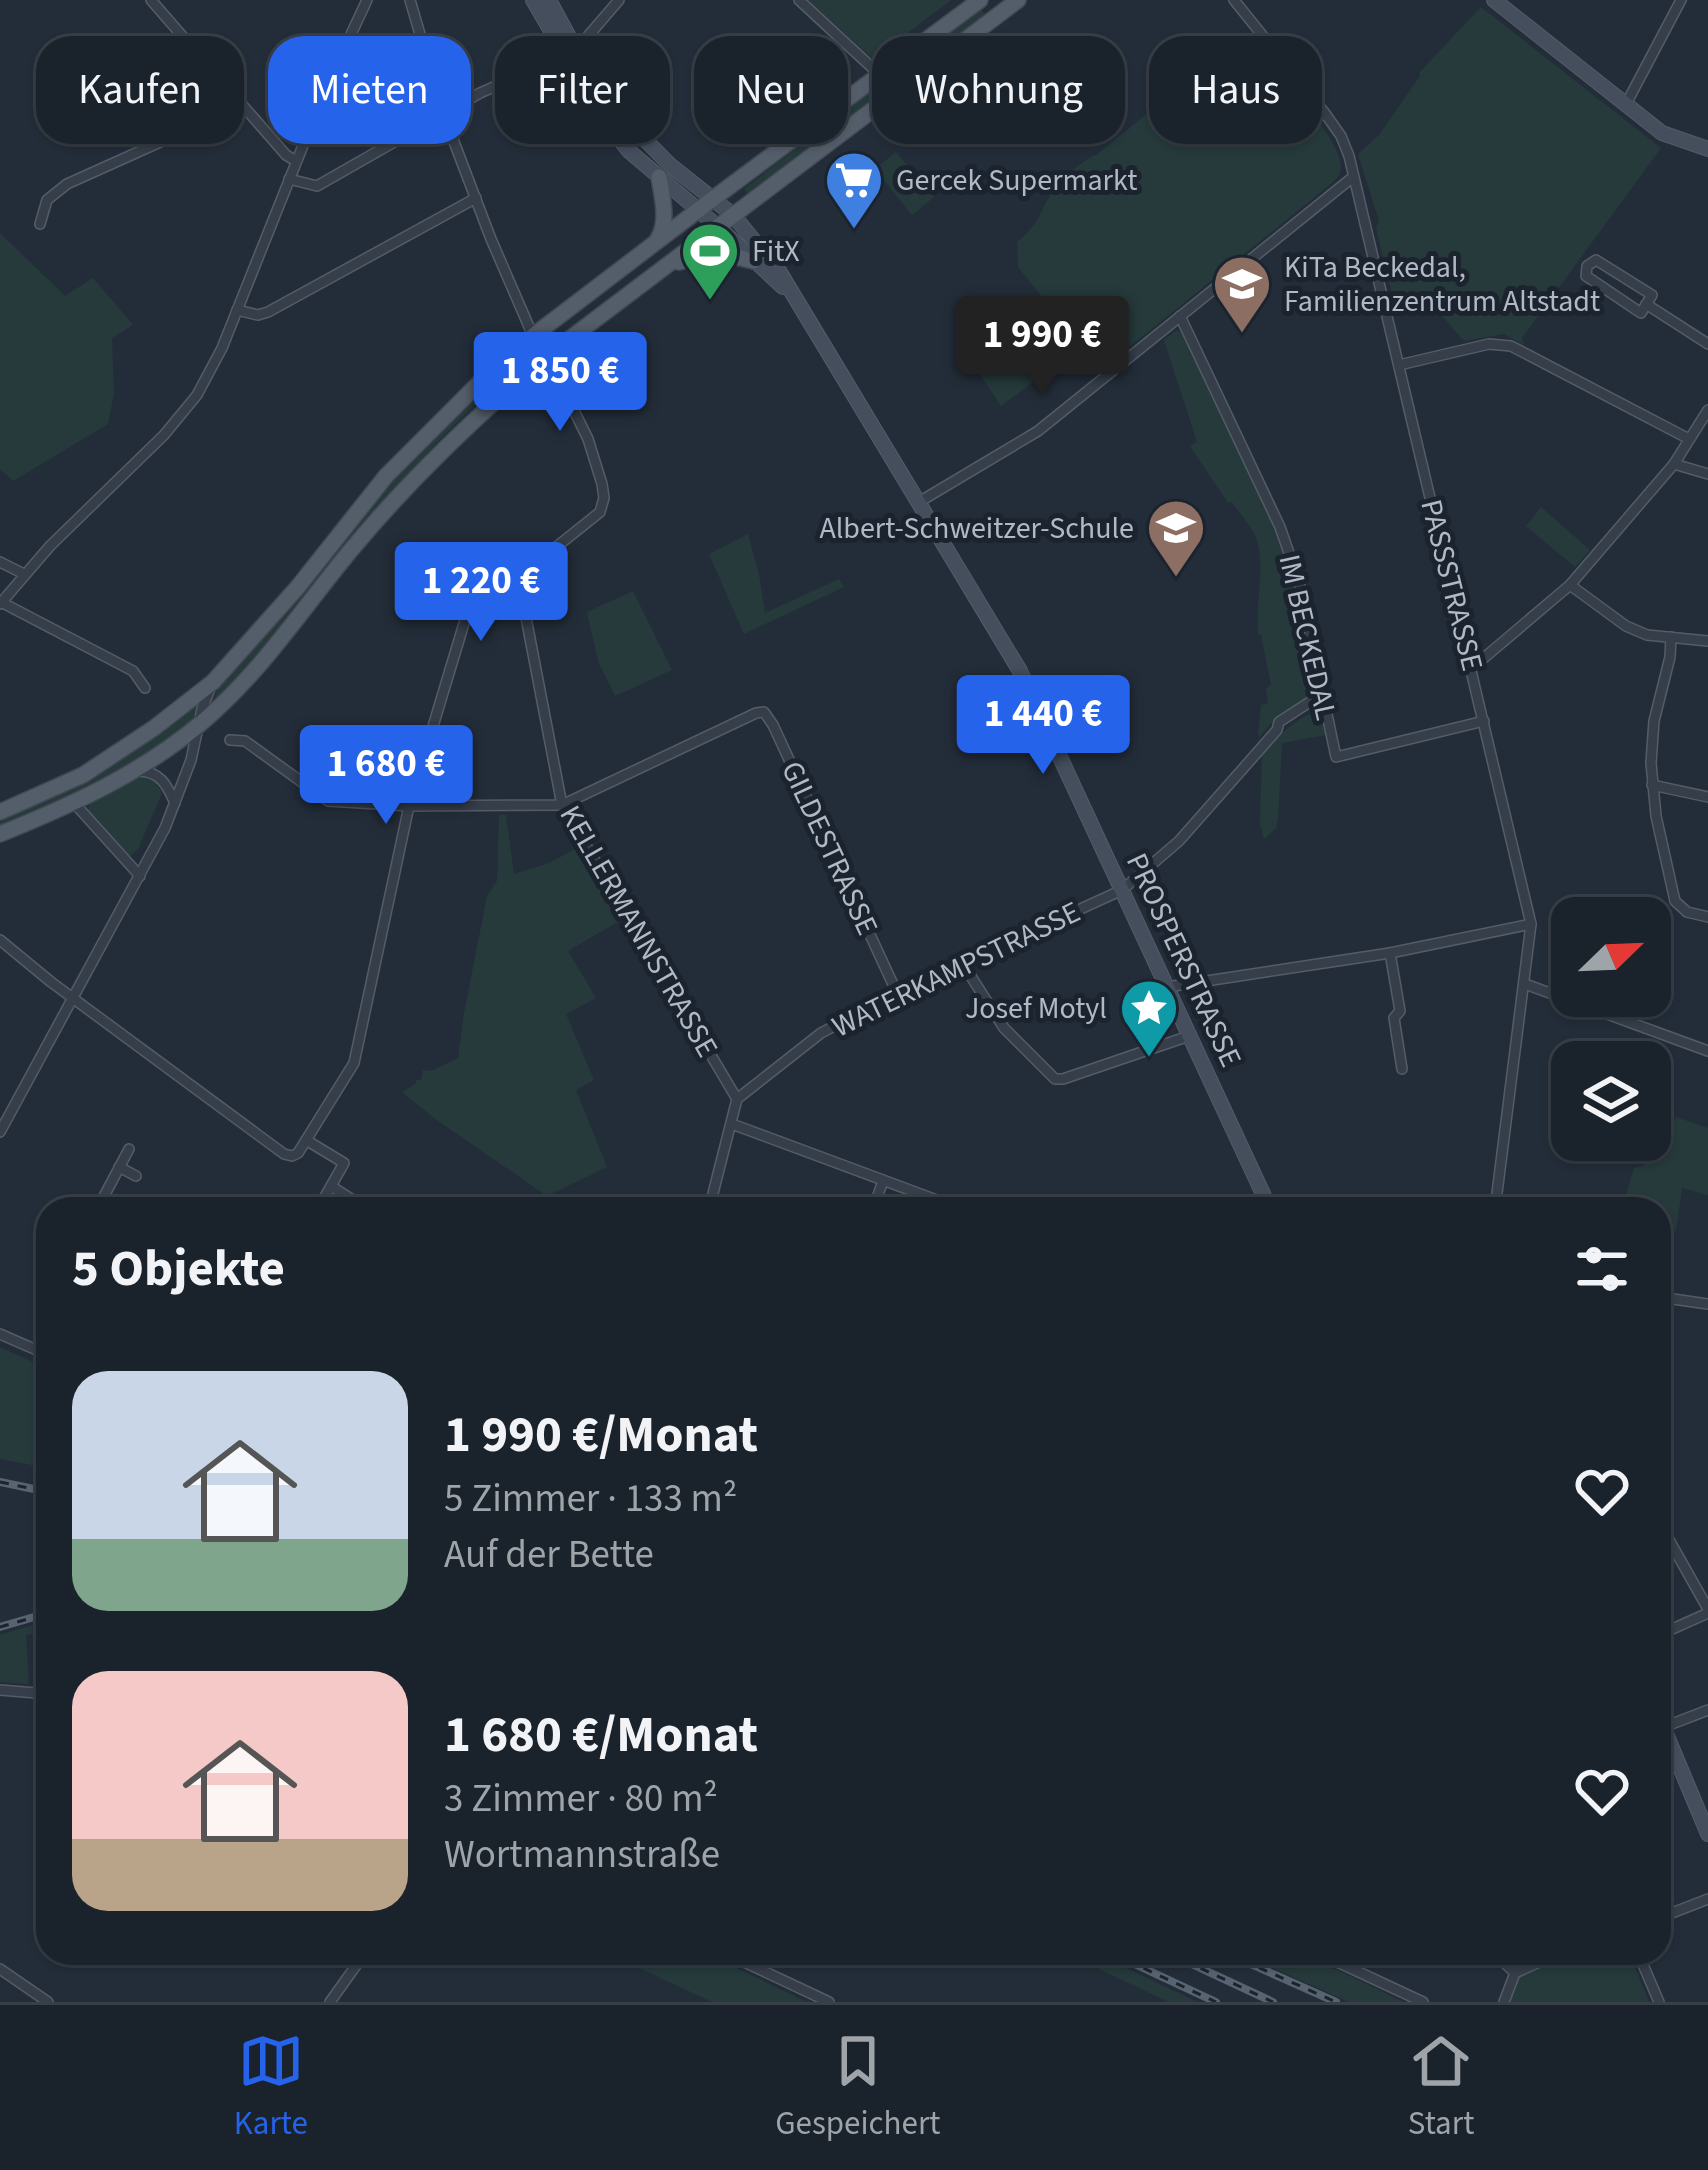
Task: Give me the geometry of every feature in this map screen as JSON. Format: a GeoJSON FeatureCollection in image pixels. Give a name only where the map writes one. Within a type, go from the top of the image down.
{"type":"FeatureCollection","features":[{"type":"Feature","properties":{"kind":"main road","name":"PROSPERSTRASSE"},"geometry":{"type":"LineString","coordinates":[[533,0],[558,36]]}},
{"type":"Feature","properties":{"kind":"main road","name":"PROSPERSTRASSE"},"geometry":{"type":"LineString","coordinates":[[549,0],[563,36]]}},
{"type":"Feature","properties":{"kind":"main road"},"geometry":{"type":"LineString","coordinates":[[932,36],[980,0]]}},
{"type":"Feature","properties":{"kind":"main road"},"geometry":{"type":"LineString","coordinates":[[0,834],[74,804],[135,771],[201,723],[230,698],[352,549],[474,418],[547,356],[1018,0]]}},
{"type":"Feature","properties":{"kind":"main road"},"geometry":{"type":"LineString","coordinates":[[1493,0],[1662,133],[1708,149]]}},
{"type":"Feature","properties":{"kind":"main road"},"geometry":{"type":"LineString","coordinates":[[0,812],[83,775],[213,682],[386,476],[484,378],[872,81]]}},
{"type":"Feature","properties":{"kind":"main road","name":"PROSPERSTRASSE"},"geometry":{"type":"LineString","coordinates":[[622,144],[795,298]]}},
{"type":"Feature","properties":{"kind":"main road","name":"PROSPERSTRASSE"},"geometry":{"type":"LineString","coordinates":[[648,144],[733,215],[779,271],[1020,671],[1264,1197]]}},
{"type":"Feature","properties":{"kind":"main road"},"geometry":{"type":"LineString","coordinates":[[654,244],[664,217],[659,177]]}},
{"type":"Feature","properties":{"kind":"main road"},"geometry":{"type":"LineString","coordinates":[[664,267],[717,252],[753,261]]}},
{"type":"Feature","properties":{"kind":"main road"},"geometry":{"type":"LineString","coordinates":[[1671,1746],[1708,1834]]}},
{"type":"Feature","properties":{"kind":"street"},"geometry":{"type":"LineString","coordinates":[[151,0],[183,36]]}},
{"type":"Feature","properties":{"kind":"street"},"geometry":{"type":"LineString","coordinates":[[145,688],[133,671],[1,603],[182,415],[211,372],[367,0]]}},
{"type":"Feature","properties":{"kind":"street"},"geometry":{"type":"LineString","coordinates":[[410,0],[421,36]]}},
{"type":"Feature","properties":{"kind":"street"},"geometry":{"type":"LineString","coordinates":[[586,36],[619,0]]}},
{"type":"Feature","properties":{"kind":"street"},"geometry":{"type":"LineString","coordinates":[[799,0],[872,68]]}},
{"type":"Feature","properties":{"kind":"street","name":"PASSSTRASSE"},"geometry":{"type":"LineString","coordinates":[[1234,0],[1341,136],[1531,924],[1497,1197]]}},
{"type":"Feature","properties":{"kind":"street"},"geometry":{"type":"LineString","coordinates":[[1625,106],[1681,0]]}},
{"type":"Feature","properties":{"kind":"street"},"geometry":{"type":"LineString","coordinates":[[244,105],[296,161]]}},
{"type":"Feature","properties":{"kind":"street"},"geometry":{"type":"LineString","coordinates":[[40,224],[47,200],[67,184],[158,144]]}},
{"type":"Feature","properties":{"kind":"street"},"geometry":{"type":"LineString","coordinates":[[289,179],[317,186],[389,144]]}},
{"type":"Feature","properties":{"kind":"street"},"geometry":{"type":"LineString","coordinates":[[0,940],[292,1156],[353,1063],[409,806],[465,620],[600,512],[604,498],[588,439],[533,336],[455,144]]}},
{"type":"Feature","properties":{"kind":"street"},"geometry":{"type":"LineString","coordinates":[[919,502],[1037,431],[1353,177]]}},
{"type":"Feature","properties":{"kind":"street"},"geometry":{"type":"LineString","coordinates":[[237,310],[258,315],[268,312],[476,198]]}},
{"type":"Feature","properties":{"kind":"street"},"geometry":{"type":"LineString","coordinates":[[1596,260],[1652,295],[1646,304],[1640,313],[1586,276],[1587,266],[1596,260]]}},
{"type":"Feature","properties":{"kind":"street"},"geometry":{"type":"LineString","coordinates":[[1646,304],[1708,344]]}},
{"type":"Feature","properties":{"kind":"street","name":"IM BECKEDAL"},"geometry":{"type":"LineString","coordinates":[[1180,316],[1280,526],[1299,582],[1336,757],[1484,722]]}},
{"type":"Feature","properties":{"kind":"street"},"geometry":{"type":"LineString","coordinates":[[1399,365],[1490,344],[1511,346],[1689,439]]}},
{"type":"Feature","properties":{"kind":"street"},"geometry":{"type":"LineString","coordinates":[[1472,668],[1570,585],[1674,464],[1708,410]]}},
{"type":"Feature","properties":{"kind":"street"},"geometry":{"type":"LineString","coordinates":[[1674,464],[1708,474]]}},
{"type":"Feature","properties":{"kind":"street"},"geometry":{"type":"LineString","coordinates":[[0,562],[24,574]]}},
{"type":"Feature","properties":{"kind":"street","name":"KELLERMANNSTRASSE"},"geometry":{"type":"LineString","coordinates":[[518,576],[562,805],[737,1100]]}},
{"type":"Feature","properties":{"kind":"street"},"geometry":{"type":"LineString","coordinates":[[1570,585],[1626,626],[1647,635],[1708,641]]}},
{"type":"Feature","properties":{"kind":"street"},"geometry":{"type":"LineString","coordinates":[[1671,637],[1654,721],[1652,785],[1675,901],[1687,912],[1708,917]]}},
{"type":"Feature","properties":{"kind":"street"},"geometry":{"type":"LineString","coordinates":[[0,1132],[176,803],[213,682]]}},
{"type":"Feature","properties":{"kind":"street","name":"WATERKAMPSTRASSE"},"geometry":{"type":"LineString","coordinates":[[737,1100],[821,1034],[897,993],[1122,890],[1180,842],[1279,722],[1322,694]]}},
{"type":"Feature","properties":{"kind":"street","name":"GILDESTRASSE"},"geometry":{"type":"LineString","coordinates":[[562,805],[762,712],[769,717],[897,993]]}},
{"type":"Feature","properties":{"kind":"street"},"geometry":{"type":"LineString","coordinates":[[230,740],[245,741],[328,801],[409,806],[562,805]]}},
{"type":"Feature","properties":{"kind":"street"},"geometry":{"type":"LineString","coordinates":[[135,771],[150,771],[162,779],[176,803]]}},
{"type":"Feature","properties":{"kind":"street"},"geometry":{"type":"LineString","coordinates":[[1652,785],[1708,797]]}},
{"type":"Feature","properties":{"kind":"street"},"geometry":{"type":"LineString","coordinates":[[74,804],[140,876]]}},
{"type":"Feature","properties":{"kind":"street"},"geometry":{"type":"LineString","coordinates":[[1167,987],[1390,953],[1531,924]]}},
{"type":"Feature","properties":{"kind":"street"},"geometry":{"type":"LineString","coordinates":[[1390,953],[1400,1011],[1394,1018],[1402,1069]]}},
{"type":"Feature","properties":{"kind":"street"},"geometry":{"type":"LineString","coordinates":[[963,964],[1004,1028],[1054,1079],[1189,1036]]}},
{"type":"Feature","properties":{"kind":"street"},"geometry":{"type":"LineString","coordinates":[[1525,984],[1708,1052]]}},
{"type":"Feature","properties":{"kind":"street"},"geometry":{"type":"LineString","coordinates":[[712,1197],[737,1100]]}},
{"type":"Feature","properties":{"kind":"street"},"geometry":{"type":"LineString","coordinates":[[732,1124],[928,1197]]}},
{"type":"Feature","properties":{"kind":"street"},"geometry":{"type":"LineString","coordinates":[[306,1140],[344,1163],[325,1197]]}},
{"type":"Feature","properties":{"kind":"street"},"geometry":{"type":"LineString","coordinates":[[104,1197],[129,1149]]}},
{"type":"Feature","properties":{"kind":"street"},"geometry":{"type":"LineString","coordinates":[[119,1167],[136,1176]]}},
{"type":"Feature","properties":{"kind":"street"},"geometry":{"type":"LineString","coordinates":[[878,1197],[884,1181]]}},
{"type":"Feature","properties":{"kind":"street"},"geometry":{"type":"LineString","coordinates":[[331,1186],[348,1197]]}},
{"type":"Feature","properties":{"kind":"street"},"geometry":{"type":"LineString","coordinates":[[1671,1299],[1708,1304]]}},
{"type":"Feature","properties":{"kind":"street"},"geometry":{"type":"LineString","coordinates":[[0,1334],[36,1350]]}},
{"type":"Feature","properties":{"kind":"street"},"geometry":{"type":"LineString","coordinates":[[1671,1544],[1708,1611],[1671,1630]]}},
{"type":"Feature","properties":{"kind":"street"},"geometry":{"type":"LineString","coordinates":[[0,1690],[36,1693]]}},
{"type":"Feature","properties":{"kind":"street"},"geometry":{"type":"LineString","coordinates":[[1671,1719],[1708,1710]]}},
{"type":"Feature","properties":{"kind":"street"},"geometry":{"type":"LineString","coordinates":[[1671,1913],[1708,1899]]}},
{"type":"Feature","properties":{"kind":"street"},"geometry":{"type":"LineString","coordinates":[[330,2002],[356,1965]]}},
{"type":"Feature","properties":{"kind":"street"},"geometry":{"type":"LineString","coordinates":[[750,1965],[829,2002]]}},
{"type":"Feature","properties":{"kind":"street"},"geometry":{"type":"LineString","coordinates":[[1344,1965],[1423,2002]]}},
{"type":"Feature","properties":{"kind":"street"},"geometry":{"type":"LineString","coordinates":[[1507,1965],[1515,1973]]}},
{"type":"Feature","properties":{"kind":"street"},"geometry":{"type":"LineString","coordinates":[[1504,2002],[1515,1973],[1533,1965]]}},
{"type":"Feature","properties":{"kind":"street"},"geometry":{"type":"LineString","coordinates":[[1643,1965],[1659,2002]]}},
{"type":"Feature","properties":{"kind":"street"},"geometry":{"type":"LineString","coordinates":[[0,1969],[47,2002]]}},
{"type":"Feature","properties":{"kind":"green space"},"geometry":{"type":"Polygon","coordinates":[[[808,0],[951,0],[903,36],[872,36],[872,58],[808,0]]]}},
{"type":"Feature","properties":{"kind":"green space"},"geometry":{"type":"Polygon","coordinates":[[[979,7],[986,16],[960,36],[942,36],[979,7]]]}},
{"type":"Feature","properties":{"kind":"green space"},"geometry":{"type":"Polygon","coordinates":[[[1481,7],[1661,148],[1522,338],[1524,345],[1504,334],[1464,341],[1433,305],[1397,314],[1376,228],[1379,221],[1358,154],[1379,135],[1419,73],[1481,7]]]}},
{"type":"Feature","properties":{"kind":"green space"},"geometry":{"type":"Polygon","coordinates":[[[872,90],[872,103],[848,121],[848,108],[872,90]]]}},
{"type":"Feature","properties":{"kind":"green space"},"geometry":{"type":"Polygon","coordinates":[[[1149,112],[1149,144],[1322,144],[1322,128],[1341,167],[1332,183],[1112,361],[1103,349],[1091,358],[1018,267],[1017,242],[1066,176],[1110,144],[1125,144],[1125,132],[1149,112]]]}},
{"type":"Feature","properties":{"kind":"green space"},"geometry":{"type":"Polygon","coordinates":[[[802,144],[818,144],[750,196],[744,189],[802,144]]]}},
{"type":"Feature","properties":{"kind":"green space"},"geometry":{"type":"Polygon","coordinates":[[[896,152],[934,197],[912,215],[875,169],[896,152]]]}},
{"type":"Feature","properties":{"kind":"green space"},"geometry":{"type":"Polygon","coordinates":[[[0,233],[65,296],[93,278],[133,325],[112,338],[114,393],[108,424],[13,481],[0,469],[0,233]]]}},
{"type":"Feature","properties":{"kind":"green space"},"geometry":{"type":"Polygon","coordinates":[[[996,320],[1027,359],[1035,354],[1048,371],[1001,406],[967,354],[980,351],[986,359],[1003,349],[988,325],[996,320]]]}},
{"type":"Feature","properties":{"kind":"green space"},"geometry":{"type":"Polygon","coordinates":[[[1177,330],[1184,334],[1274,526],[1316,684],[1314,693],[1279,715],[1258,738],[1261,705],[1268,703],[1266,688],[1271,685],[1258,635],[1258,544],[1190,446],[1197,442],[1164,340],[1177,330]]]}},
{"type":"Feature","properties":{"kind":"green space"},"geometry":{"type":"Polygon","coordinates":[[[525,354],[530,356],[439,440],[256,660],[210,706],[218,689],[282,617],[354,522],[434,433],[525,354]]]}},
{"type":"Feature","properties":{"kind":"green space"},"geometry":{"type":"Polygon","coordinates":[[[1541,507],[1590,550],[1575,567],[1526,526],[1541,507]]]}},
{"type":"Feature","properties":{"kind":"green space"},"geometry":{"type":"Polygon","coordinates":[[[748,534],[765,613],[839,579],[844,587],[744,634],[709,554],[748,534]]]}},
{"type":"Feature","properties":{"kind":"green space"},"geometry":{"type":"Polygon","coordinates":[[[633,591],[672,670],[615,696],[598,661],[587,612],[633,591]]]}},
{"type":"Feature","properties":{"kind":"green space"},"geometry":{"type":"Polygon","coordinates":[[[196,703],[191,724],[128,769],[0,828],[0,822],[89,778],[196,703]]]}},
{"type":"Feature","properties":{"kind":"green space"},"geometry":{"type":"Polygon","coordinates":[[[1315,712],[1326,735],[1282,743],[1278,819],[1264,839],[1260,823],[1262,755],[1293,724],[1315,712]]]}},
{"type":"Feature","properties":{"kind":"green space"},"geometry":{"type":"Polygon","coordinates":[[[142,776],[152,778],[162,793],[138,849],[130,856],[88,813],[89,803],[142,776]]]}},
{"type":"Feature","properties":{"kind":"green space"},"geometry":{"type":"Polygon","coordinates":[[[499,815],[506,815],[514,874],[577,848],[619,921],[568,951],[596,998],[566,1014],[594,1080],[576,1090],[607,1167],[547,1196],[402,1092],[421,1080],[423,1070],[458,1058],[487,896],[497,881],[499,815]]]}},
{"type":"Feature","properties":{"kind":"green space"},"geometry":{"type":"Polygon","coordinates":[[[1676,1117],[1708,1128],[1708,1195],[1682,1188],[1676,1231],[1671,1230],[1671,1197],[1626,1197],[1634,1168],[1647,1161],[1671,1161],[1676,1117]]]}},
{"type":"Feature","properties":{"kind":"green space"},"geometry":{"type":"Polygon","coordinates":[[[0,1347],[36,1364],[36,1466],[0,1459],[0,1347]]]}},
{"type":"Feature","properties":{"kind":"green space"},"geometry":{"type":"Polygon","coordinates":[[[36,1624],[36,1634],[26,1635],[29,1684],[0,1682],[0,1635],[36,1624]]]}},
{"type":"Feature","properties":{"kind":"green space"},"geometry":{"type":"Polygon","coordinates":[[[633,1965],[730,1965],[807,2002],[712,2002],[633,1965]]]}},
{"type":"Feature","properties":{"kind":"green space"},"geometry":{"type":"Polygon","coordinates":[[[1090,1965],[1119,1965],[1198,2002],[1169,2002],[1090,1965]]]}},
{"type":"Feature","properties":{"kind":"green space"},"geometry":{"type":"Polygon","coordinates":[[[1266,1965],[1327,1965],[1404,2002],[1349,2002],[1266,1965]]]}},
{"type":"Feature","properties":{"kind":"green space"},"geometry":{"type":"Polygon","coordinates":[[[1545,1965],[1634,1965],[1649,2002],[1506,2002],[1518,1978],[1545,1965]]]}},
{"type":"Feature","properties":{"kind":"railway"},"geometry":{"type":"LineString","coordinates":[[0,1482],[36,1490]]}},
{"type":"Feature","properties":{"kind":"railway"},"geometry":{"type":"LineString","coordinates":[[0,1627],[36,1616]]}},
{"type":"Feature","properties":{"kind":"railway"},"geometry":{"type":"LineString","coordinates":[[1137,1965],[1216,2002]]}},
{"type":"Feature","properties":{"kind":"railway"},"geometry":{"type":"LineString","coordinates":[[1194,1965],[1273,2002]]}},
{"type":"Feature","properties":{"kind":"railway"},"geometry":{"type":"LineString","coordinates":[[1253,1965],[1336,2002]]}},
{"type":"Feature","properties":{"kind":"place","name":"Gercek Supermarkt"},"geometry":{"type":"Point","coordinates":[854,231]}},
{"type":"Feature","properties":{"kind":"place","name":"FitX"},"geometry":{"type":"Point","coordinates":[710,302]}},
{"type":"Feature","properties":{"kind":"place","name":"KiTa Beckedal, Familienzentrum Altstadt"},"geometry":{"type":"Point","coordinates":[1242,335]}},
{"type":"Feature","properties":{"kind":"place","name":"Albert-Schweitzer-Schule"},"geometry":{"type":"Point","coordinates":[1176,579]}},
{"type":"Feature","properties":{"kind":"place","name":"Josef Motyl"},"geometry":{"type":"Point","coordinates":[1149,1059]}}]}
